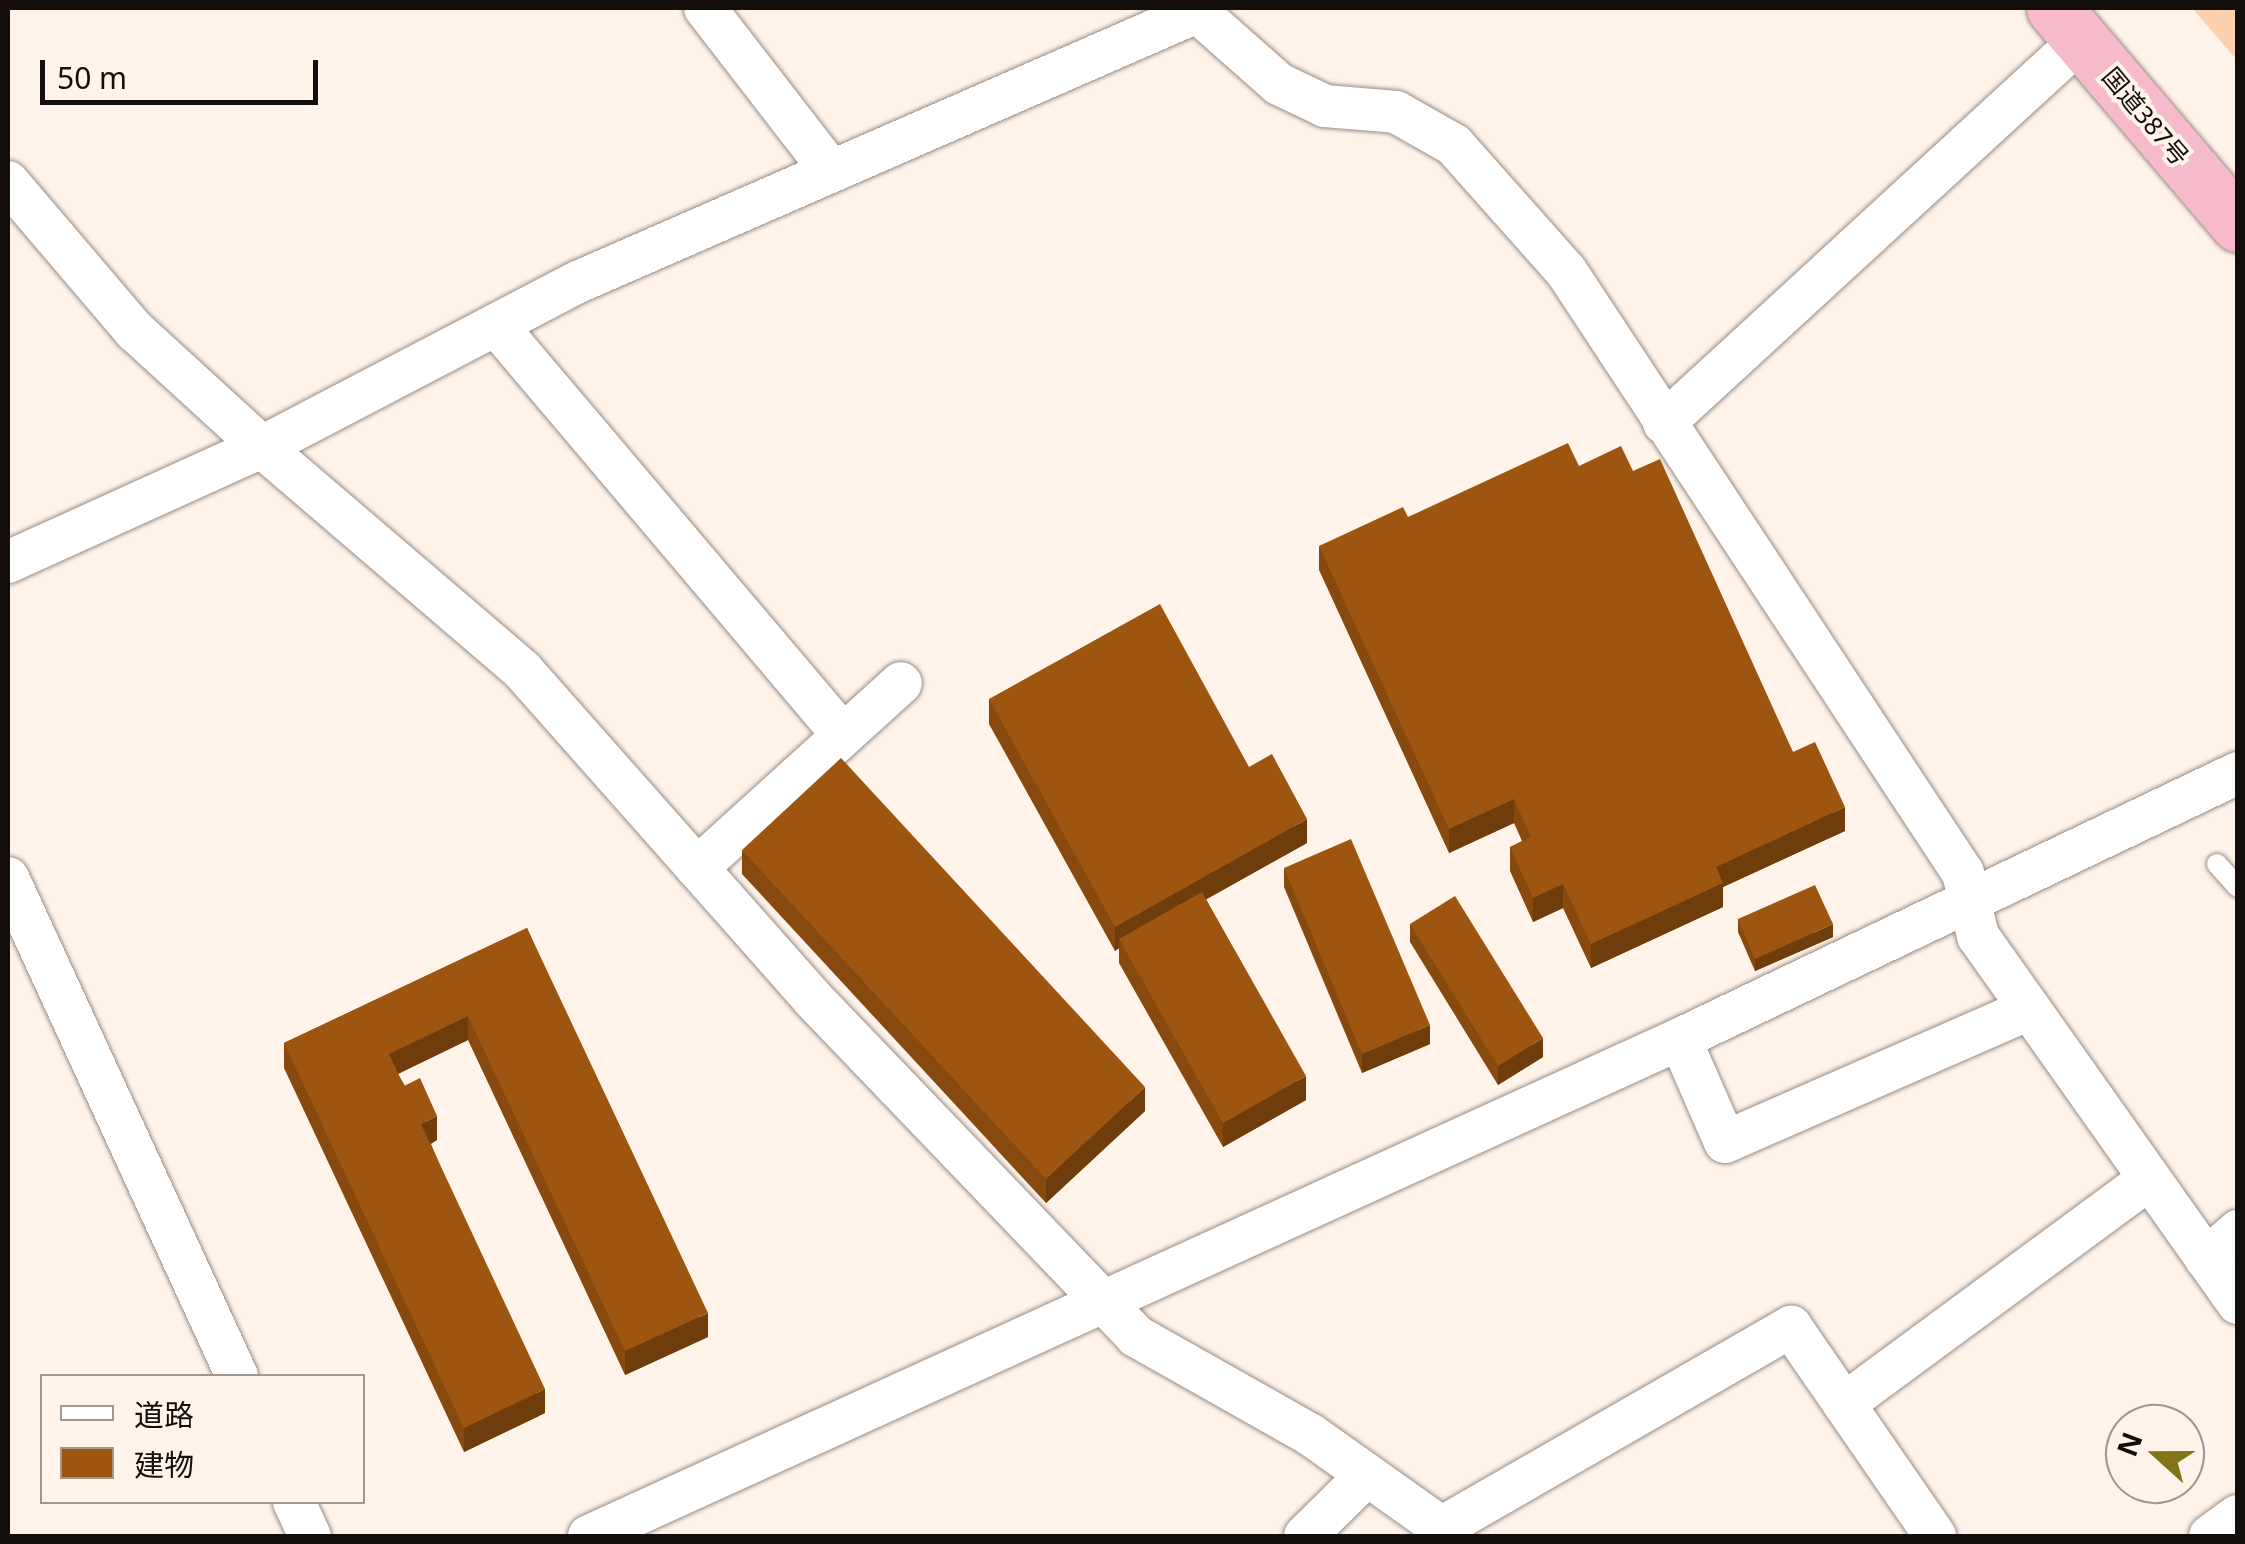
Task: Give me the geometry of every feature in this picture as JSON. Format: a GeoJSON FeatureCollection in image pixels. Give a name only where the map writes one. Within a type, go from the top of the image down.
{"type":"FeatureCollection","features":[{"type":"Feature","properties":{"kind":"highway","name":"国道387号"},"geometry":{"type":"LineString","coordinates":[[2067,24],[2238,224]]}},
{"type":"Feature","properties":{"kind":"street"},"geometry":{"type":"LineString","coordinates":[[705,8],[831,171]]}},
{"type":"Feature","properties":{"kind":"street"},"geometry":{"type":"LineString","coordinates":[[8,562],[262,447],[578,282],[1195,10],[1279,84],[1325,106],[1396,112],[1454,145],[1566,271],[1963,873],[1978,936],[2238,1303]]}},
{"type":"Feature","properties":{"kind":"street"},"geometry":{"type":"LineString","coordinates":[[1664,422],[2067,24]]}},
{"type":"Feature","properties":{"kind":"street"},"geometry":{"type":"LineString","coordinates":[[8,182],[135,331],[262,447],[523,670],[812,999],[1136,1336],[1311,1435],[1447,1532],[1791,1327],[1935,1536]]}},
{"type":"Feature","properties":{"kind":"street"},"geometry":{"type":"LineString","coordinates":[[496,324],[842,735]]}},
{"type":"Feature","properties":{"kind":"street"},"geometry":{"type":"LineString","coordinates":[[696,868],[901,682]]}},
{"type":"Feature","properties":{"kind":"street"},"geometry":{"type":"LineString","coordinates":[[589,1536],[1680,1039],[2238,773]]}},
{"type":"Feature","properties":{"kind":"street"},"geometry":{"type":"LineString","coordinates":[[8,878],[236,1374]]}},
{"type":"Feature","properties":{"kind":"street"},"geometry":{"type":"LineString","coordinates":[[1680,1039],[1725,1142],[2029,1008]]}},
{"type":"Feature","properties":{"kind":"street"},"geometry":{"type":"LineString","coordinates":[[1844,1404],[2150,1178]]}},
{"type":"Feature","properties":{"kind":"street"},"geometry":{"type":"LineString","coordinates":[[2206,1259],[2238,1230]]}},
{"type":"Feature","properties":{"kind":"street"},"geometry":{"type":"LineString","coordinates":[[1304,1536],[1367,1475]]}},
{"type":"Feature","properties":{"kind":"street"},"geometry":{"type":"LineString","coordinates":[[295,1504],[310,1536]]}},
{"type":"Feature","properties":{"kind":"street"},"geometry":{"type":"LineString","coordinates":[[2210,1536],[2238,1516]]}},
{"type":"Feature","properties":{"kind":"lane"},"geometry":{"type":"LineString","coordinates":[[2217,864],[2238,887]]}},
{"type":"Feature","properties":{"kind":"shaded area"},"geometry":{"type":"Polygon","coordinates":[[[2192,8],[2237,8],[2237,60],[2192,8]]]}},
{"type":"Feature","properties":{"kind":"building"},"geometry":{"type":"Polygon","coordinates":[[[1568,443],[1579,466],[1621,446],[1633,471],[1660,459],[1793,752],[1815,742],[1845,807],[1716,867],[1723,883],[1591,944],[1563,884],[1533,898],[1510,847],[1531,837],[1514,799],[1449,829],[1319,546],[1403,507],[1408,517],[1568,443]]]}},
{"type":"Feature","properties":{"kind":"building"},"geometry":{"type":"Polygon","coordinates":[[[1160,604],[1249,767],[1272,754],[1307,819],[1115,927],[989,699],[1160,604]]]}},
{"type":"Feature","properties":{"kind":"building"},"geometry":{"type":"Polygon","coordinates":[[[841,758],[1145,1087],[1046,1179],[742,850],[841,758]]]}},
{"type":"Feature","properties":{"kind":"building"},"geometry":{"type":"Polygon","coordinates":[[[1351,839],[1430,1025],[1362,1054],[1284,868],[1351,839]]]}},
{"type":"Feature","properties":{"kind":"building"},"geometry":{"type":"Polygon","coordinates":[[[1815,885],[1833,924],[1755,959],[1738,919],[1815,885]]]}},
{"type":"Feature","properties":{"kind":"building"},"geometry":{"type":"Polygon","coordinates":[[[1202,892],[1306,1076],[1223,1123],[1119,939],[1202,892]]]}},
{"type":"Feature","properties":{"kind":"building"},"geometry":{"type":"Polygon","coordinates":[[[1455,896],[1543,1038],[1498,1066],[1410,924],[1455,896]]]}},
{"type":"Feature","properties":{"kind":"building"},"geometry":{"type":"Polygon","coordinates":[[[527,928],[708,1313],[625,1351],[468,1016],[389,1054],[404,1086],[420,1078],[437,1116],[421,1124],[545,1389],[464,1428],[284,1043],[527,928]]]}}]}
